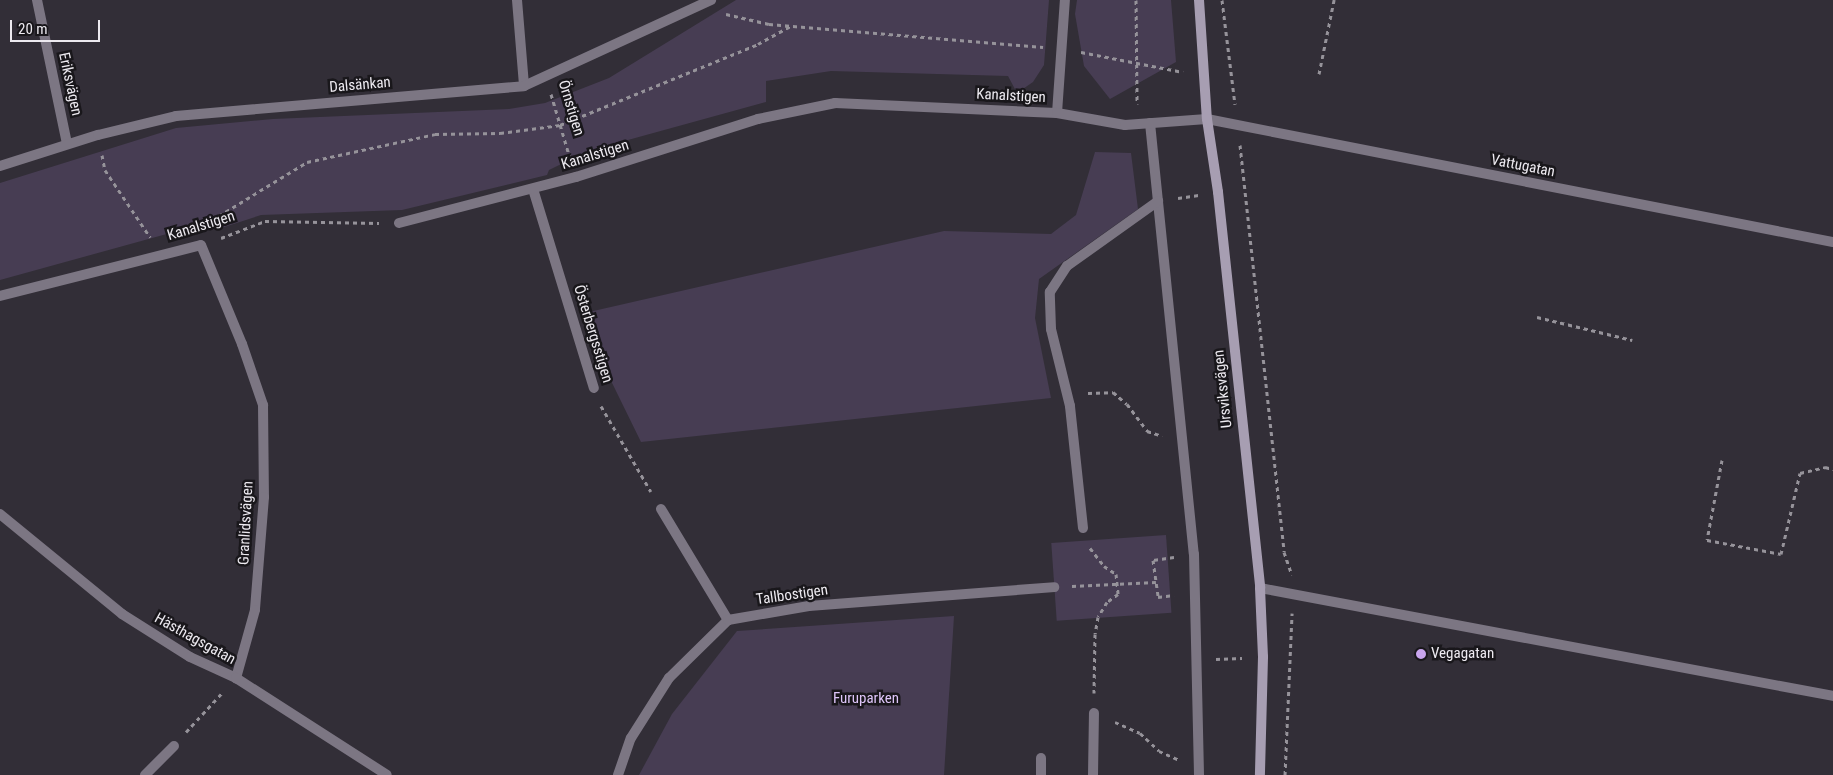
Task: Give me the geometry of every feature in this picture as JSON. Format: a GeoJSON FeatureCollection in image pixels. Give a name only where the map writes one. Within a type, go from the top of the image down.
{"type":"FeatureCollection","features":[{"type":"Feature","properties":{"kind":"street","name":"Eriksvägen"},"geometry":{"type":"LineString","coordinates":[[37,0],[67,144]]}},
{"type":"Feature","properties":{"kind":"street"},"geometry":{"type":"LineString","coordinates":[[517,0],[524,86]]}},
{"type":"Feature","properties":{"kind":"street","name":"Dalsänkan"},"geometry":{"type":"LineString","coordinates":[[0,166],[98,135],[176,116],[524,86],[711,0]]}},
{"type":"Feature","properties":{"kind":"street"},"geometry":{"type":"LineString","coordinates":[[1057,113],[1060,49],[1066,0]]}},
{"type":"Feature","properties":{"kind":"street","name":"Ursviksvägen"},"geometry":{"type":"LineString","coordinates":[[1199,0],[1207,119],[1218,192],[1260,588],[1263,657],[1260,775]]}},
{"type":"Feature","properties":{"kind":"street","name":"Kanalstigen"},"geometry":{"type":"LineString","coordinates":[[399,223],[576,177],[758,119],[835,103],[1057,113],[1137,125],[1207,119]]}},
{"type":"Feature","properties":{"kind":"street","name":"Vattugatan"},"geometry":{"type":"LineString","coordinates":[[1207,119],[1833,242]]}},
{"type":"Feature","properties":{"kind":"street"},"geometry":{"type":"LineString","coordinates":[[1150,123],[1194,554],[1200,775]]}},
{"type":"Feature","properties":{"kind":"street","name":"Österbergsstigen"},"geometry":{"type":"LineString","coordinates":[[533,189],[594,388]]}},
{"type":"Feature","properties":{"kind":"street"},"geometry":{"type":"LineString","coordinates":[[1083,528],[1068,397],[1051,329],[1050,292],[1067,266],[1158,200]]}},
{"type":"Feature","properties":{"kind":"street","name":"Kanalstigen"},"geometry":{"type":"LineString","coordinates":[[0,296],[201,245]]}},
{"type":"Feature","properties":{"kind":"street","name":"Granlidsvägen"},"geometry":{"type":"LineString","coordinates":[[201,245],[242,344],[262,405],[264,497],[255,610],[236,678]]}},
{"type":"Feature","properties":{"kind":"street"},"geometry":{"type":"LineString","coordinates":[[618,775],[631,738],[669,678],[728,620],[661,509]]}},
{"type":"Feature","properties":{"kind":"street","name":"Hästhagsgatan"},"geometry":{"type":"LineString","coordinates":[[0,514],[122,614],[190,657],[236,678],[388,775]]}},
{"type":"Feature","properties":{"kind":"street","name":"Tallbostigen"},"geometry":{"type":"LineString","coordinates":[[728,620],[809,606],[1054,588]]}},
{"type":"Feature","properties":{"kind":"street"},"geometry":{"type":"LineString","coordinates":[[1260,588],[1833,696]]}},
{"type":"Feature","properties":{"kind":"street"},"geometry":{"type":"LineString","coordinates":[[1093,775],[1094,716]]}},
{"type":"Feature","properties":{"kind":"street"},"geometry":{"type":"LineString","coordinates":[[145,775],[174,746]]}},
{"type":"Feature","properties":{"kind":"street"},"geometry":{"type":"LineString","coordinates":[[1041,758],[1041,775]]}},
{"type":"Feature","properties":{"kind":"path"},"geometry":{"type":"LineString","coordinates":[[1136,0],[1137,125]]}},
{"type":"Feature","properties":{"kind":"path"},"geometry":{"type":"LineString","coordinates":[[1222,0],[1238,126],[1284,552],[1292,573],[1293,594],[1285,775]]}},
{"type":"Feature","properties":{"kind":"path"},"geometry":{"type":"LineString","coordinates":[[1319,74],[1334,0]]}},
{"type":"Feature","properties":{"kind":"path"},"geometry":{"type":"LineString","coordinates":[[699,7],[769,24],[1060,49],[1137,62],[1172,72],[1230,72]]}},
{"type":"Feature","properties":{"kind":"path"},"geometry":{"type":"LineString","coordinates":[[201,245],[212,220],[307,162],[435,134],[509,132],[560,125],[758,44],[791,26]]}},
{"type":"Feature","properties":{"kind":"path","name":"Örnstigen"},"geometry":{"type":"LineString","coordinates":[[546,77],[576,177]]}},
{"type":"Feature","properties":{"kind":"path"},"geometry":{"type":"LineString","coordinates":[[98,135],[105,170],[161,254]]}},
{"type":"Feature","properties":{"kind":"path","name":"Kanalstigen"},"geometry":{"type":"LineString","coordinates":[[201,245],[265,221],[399,223]]}},
{"type":"Feature","properties":{"kind":"path"},"geometry":{"type":"LineString","coordinates":[[1537,317],[1632,340]]}},
{"type":"Feature","properties":{"kind":"path","name":"Österbergsstigen"},"geometry":{"type":"LineString","coordinates":[[594,388],[606,417],[643,480]]}},
{"type":"Feature","properties":{"kind":"path"},"geometry":{"type":"LineString","coordinates":[[1068,397],[1113,392],[1127,404],[1147,431],[1157,437],[1182,435]]}},
{"type":"Feature","properties":{"kind":"path"},"geometry":{"type":"LineString","coordinates":[[1722,460],[1707,540],[1781,554],[1800,473],[1825,467],[1833,469]]}},
{"type":"Feature","properties":{"kind":"path"},"geometry":{"type":"LineString","coordinates":[[1083,528],[1092,553],[1116,574],[1118,594],[1107,602],[1098,617],[1095,634],[1094,716],[1119,723],[1140,733],[1159,751],[1178,760],[1200,759]]}},
{"type":"Feature","properties":{"kind":"path"},"geometry":{"type":"LineString","coordinates":[[1194,554],[1154,560],[1158,597],[1195,593]]}},
{"type":"Feature","properties":{"kind":"path"},"geometry":{"type":"LineString","coordinates":[[1098,585],[1156,582]]}},
{"type":"Feature","properties":{"kind":"path"},"geometry":{"type":"LineString","coordinates":[[1197,659],[1250,657]]}},
{"type":"Feature","properties":{"kind":"path"},"geometry":{"type":"LineString","coordinates":[[174,746],[236,678]]}},
{"type":"Feature","properties":{"kind":"green space"},"geometry":{"type":"Polygon","coordinates":[[[736,0],[1049,0],[1044,65],[1033,82],[1017,93],[1008,76],[831,71],[766,81],[766,102],[588,151],[549,170],[547,175],[402,210],[261,215],[215,230],[192,227],[0,280],[0,183],[176,128],[273,119],[509,109],[545,103],[609,78],[736,0]]]}},
{"type":"Feature","properties":{"kind":"green space"},"geometry":{"type":"Polygon","coordinates":[[[1077,0],[1171,0],[1176,62],[1110,99],[1084,66],[1075,14],[1077,0]]]}},
{"type":"Feature","properties":{"kind":"green space"},"geometry":{"type":"Polygon","coordinates":[[[1095,152],[1131,153],[1138,209],[1039,279],[1035,318],[1051,398],[641,442],[591,340],[589,312],[944,231],[1051,234],[1076,215],[1095,152]]]}},
{"type":"Feature","properties":{"kind":"green space"},"geometry":{"type":"Polygon","coordinates":[[[1166,535],[1171,613],[1057,621],[1051,543],[1166,535]]]}},
{"type":"Feature","properties":{"kind":"green space","name":"Furuparken"},"geometry":{"type":"Polygon","coordinates":[[[954,616],[944,775],[639,775],[672,714],[737,631],[954,616]]]}},
{"type":"Feature","properties":{"kind":"place","name":"Vegagatan"},"geometry":{"type":"Point","coordinates":[1421,654]}}]}
